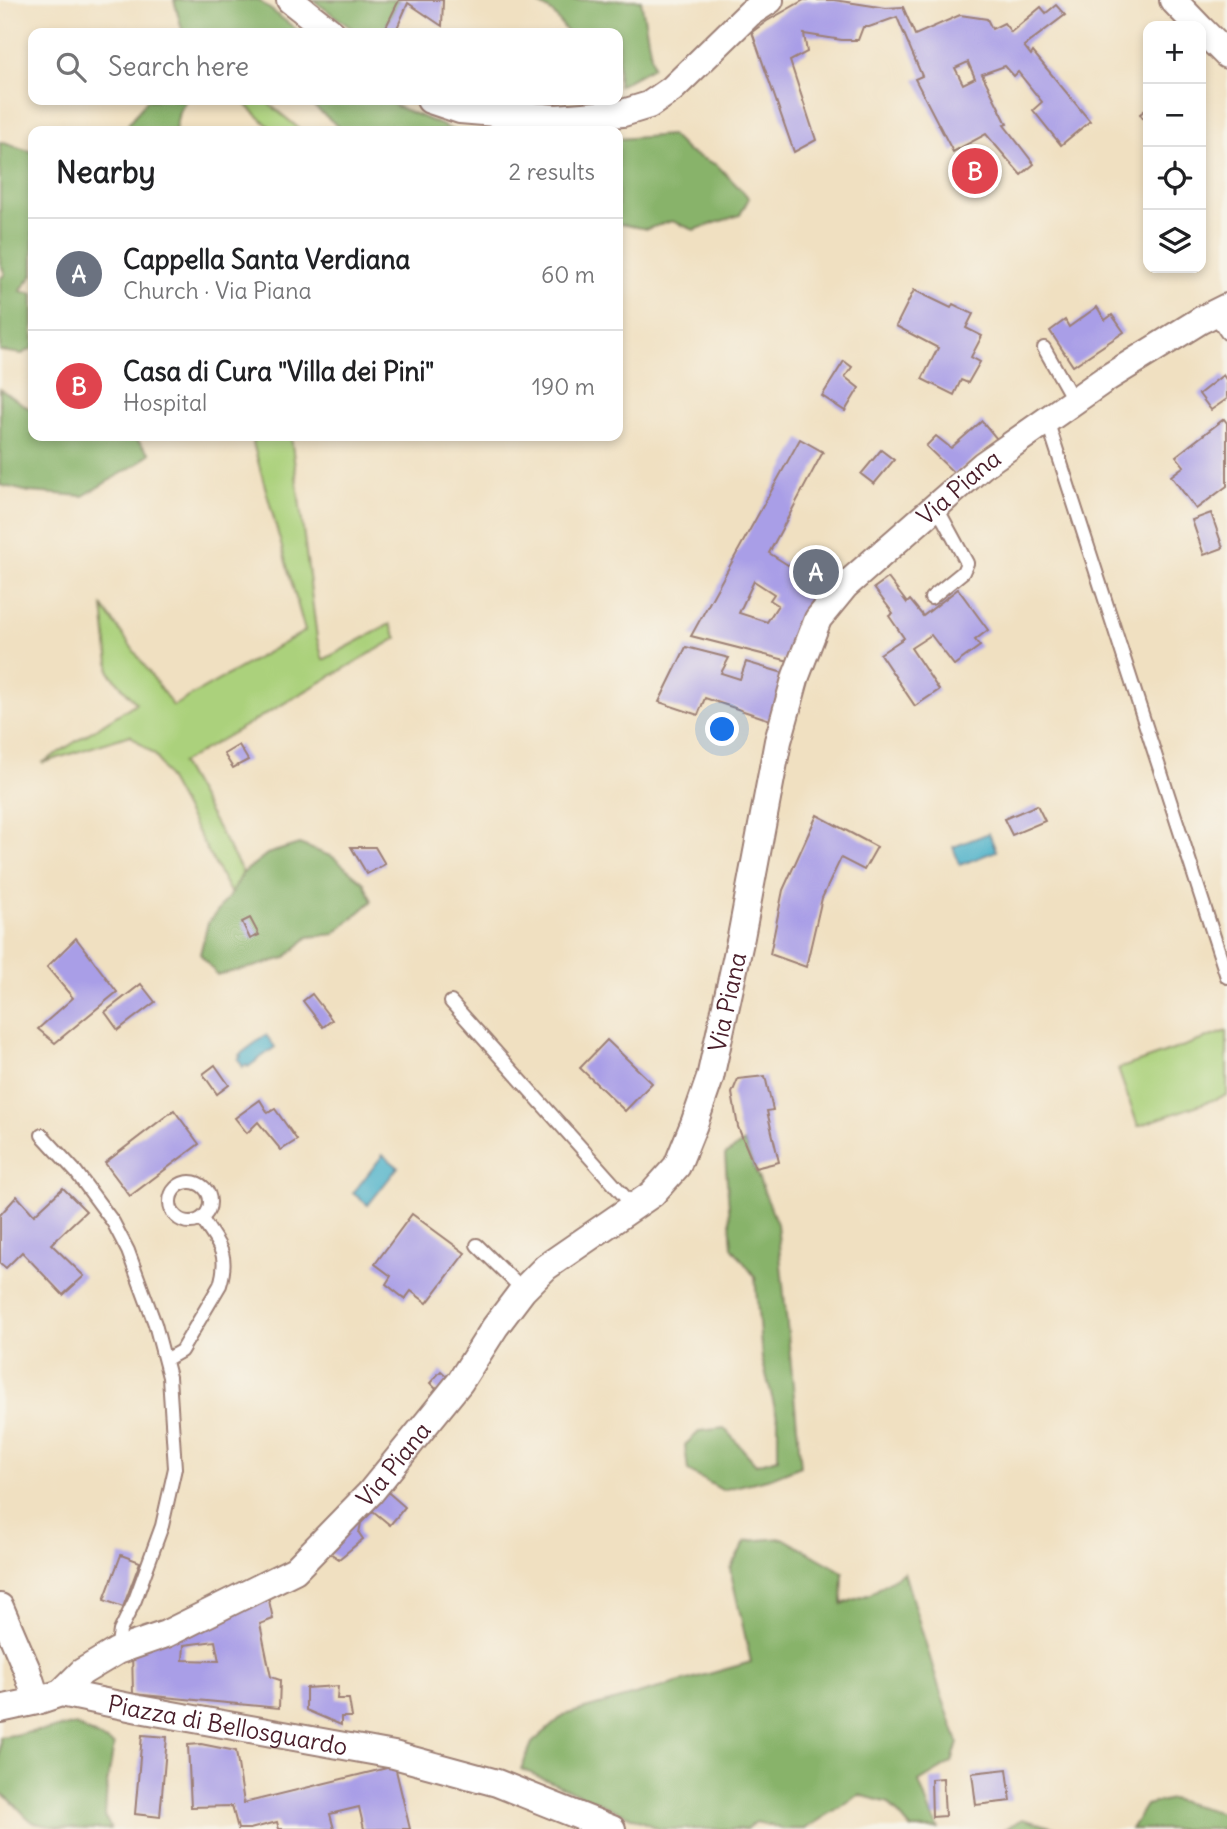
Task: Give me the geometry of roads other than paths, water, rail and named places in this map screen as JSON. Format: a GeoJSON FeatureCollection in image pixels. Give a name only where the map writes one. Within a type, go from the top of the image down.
{"type":"FeatureCollection","features":[{"type":"Feature","properties":{"kind":"street"},"geometry":{"type":"LineString","coordinates":[[290,0],[326,28]]}},
{"type":"Feature","properties":{"kind":"street"},"geometry":{"type":"LineString","coordinates":[[445,105],[460,110],[556,118],[623,113],[649,105],[687,76],[750,13],[770,0]]}},
{"type":"Feature","properties":{"kind":"street"},"geometry":{"type":"LineString","coordinates":[[1173,0],[1194,21]]}},
{"type":"Feature","properties":{"kind":"street"},"geometry":{"type":"LineString","coordinates":[[1206,33],[1227,55]]}},
{"type":"Feature","properties":{"kind":"street","name":"Via Piana"},"geometry":{"type":"LineString","coordinates":[[125,1648],[166,1634],[295,1570],[370,1493],[403,1453],[460,1382],[495,1326],[523,1290],[546,1267],[652,1194],[677,1166],[710,1079],[741,937],[778,741],[796,676],[818,619],[845,586],[983,465],[1104,380],[1223,318]]}},
{"type":"Feature","properties":{"kind":"street"},"geometry":{"type":"LineString","coordinates":[[0,1607],[27,1670],[49,1697],[0,1709]]}},
{"type":"Feature","properties":{"kind":"street","name":"Piazza di Bellosguardo"},"geometry":{"type":"LineString","coordinates":[[49,1697],[82,1672],[125,1648]]}},
{"type":"Feature","properties":{"kind":"street","name":"Piazza di Bellosguardo"},"geometry":{"type":"LineString","coordinates":[[49,1697],[139,1709],[394,1755],[497,1783],[612,1829]]}},
{"type":"Feature","properties":{"kind":"lane"},"geometry":{"type":"LineString","coordinates":[[1044,348],[1074,401]]}},
{"type":"Feature","properties":{"kind":"lane"},"geometry":{"type":"LineString","coordinates":[[1047,420],[1227,977]]}},
{"type":"Feature","properties":{"kind":"lane"},"geometry":{"type":"LineString","coordinates":[[931,598],[963,572],[967,563],[936,506]]}},
{"type":"Feature","properties":{"kind":"lane"},"geometry":{"type":"LineString","coordinates":[[451,1002],[634,1207]]}},
{"type":"Feature","properties":{"kind":"lane"},"geometry":{"type":"LineString","coordinates":[[42,1135],[76,1172],[113,1223],[128,1251],[155,1324],[169,1377],[175,1468],[162,1526],[135,1600],[120,1631],[125,1648]]}},
{"type":"Feature","properties":{"kind":"lane"},"geometry":{"type":"LineString","coordinates":[[164,1360],[176,1355],[185,1345],[220,1285],[223,1275],[225,1266],[219,1244],[202,1219]]}},
{"type":"Feature","properties":{"kind":"lane"},"geometry":{"type":"LineString","coordinates":[[477,1245],[523,1290]]}},
{"type":"Feature","properties":{"kind":"water"},"geometry":{"type":"Polygon","coordinates":[[[989,833],[996,851],[960,865],[953,847],[989,833]]]}},
{"type":"Feature","properties":{"kind":"water"},"geometry":{"type":"Polygon","coordinates":[[[266,1035],[275,1047],[248,1067],[243,1067],[238,1059],[241,1057],[239,1055],[266,1035]]]}},
{"type":"Feature","properties":{"kind":"water"},"geometry":{"type":"Polygon","coordinates":[[[383,1155],[398,1167],[368,1205],[353,1193],[383,1155]]]}},
{"type":"Feature","properties":{"kind":"place","name":"Casa di Cura \"Villa dei Pini\""},"geometry":{"type":"Point","coordinates":[975,171]}},
{"type":"Feature","properties":{"kind":"place","name":"Cappella Santa Verdiana"},"geometry":{"type":"Point","coordinates":[816,572]}}]}
